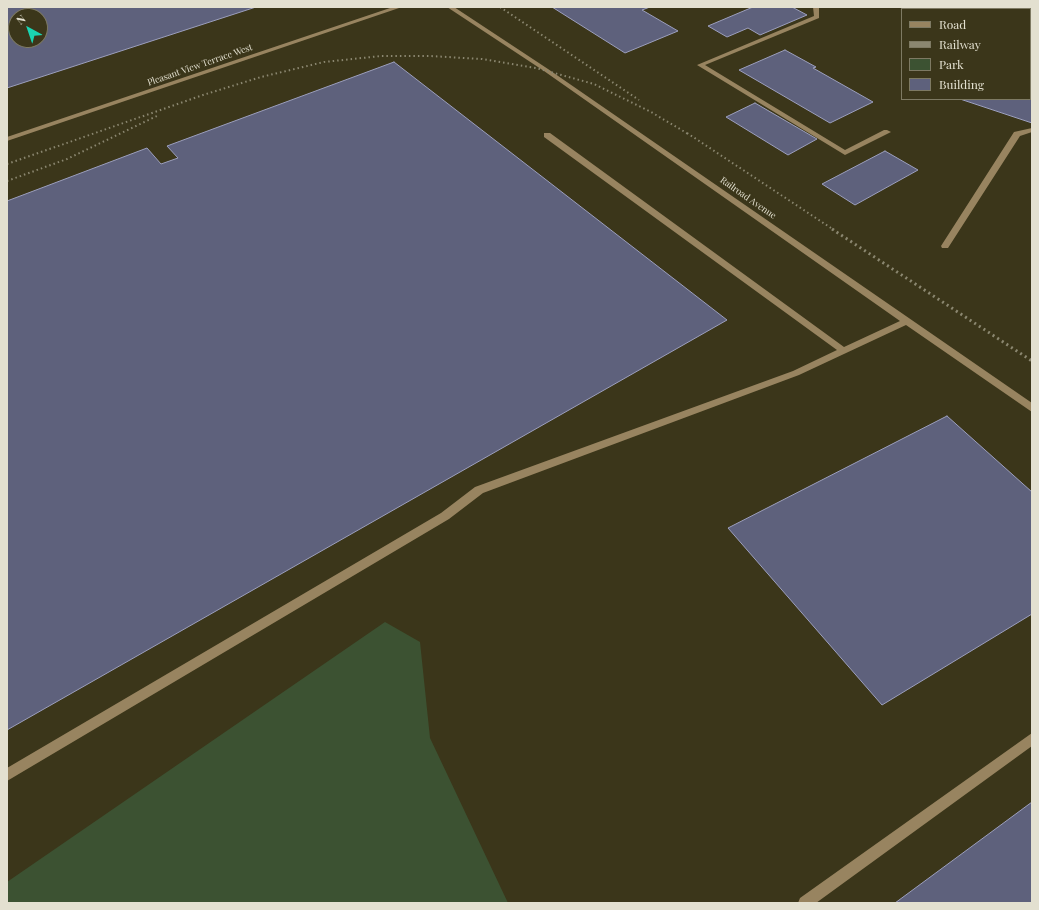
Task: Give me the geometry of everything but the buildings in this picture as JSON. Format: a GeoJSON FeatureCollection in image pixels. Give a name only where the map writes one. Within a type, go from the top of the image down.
{"type":"FeatureCollection","features":[{"type":"Feature","properties":{"kind":"street","name":"Pleasant View Terrace West"},"geometry":{"type":"LineString","coordinates":[[7,139],[399,7]]}},
{"type":"Feature","properties":{"kind":"street","name":"Railroad Avenue"},"geometry":{"type":"LineString","coordinates":[[450,7],[546,70],[1032,408]]}},
{"type":"Feature","properties":{"kind":"street"},"geometry":{"type":"LineString","coordinates":[[816,7],[817,17],[700,65],[845,153],[887,132]]}},
{"type":"Feature","properties":{"kind":"street"},"geometry":{"type":"LineString","coordinates":[[945,246],[1017,134],[1032,130]]}},
{"type":"Feature","properties":{"kind":"street"},"geometry":{"type":"LineString","coordinates":[[546,135],[844,351]]}},
{"type":"Feature","properties":{"kind":"street"},"geometry":{"type":"LineString","coordinates":[[7,775],[438,520],[479,490],[796,372],[907,321]]}},
{"type":"Feature","properties":{"kind":"street"},"geometry":{"type":"LineString","coordinates":[[805,903],[1032,739]]}},
{"type":"Feature","properties":{"kind":"green space"},"geometry":{"type":"Polygon","coordinates":[[[385,622],[420,642],[430,738],[508,903],[7,903],[7,882],[385,622]]]}},
{"type":"Feature","properties":{"kind":"railway"},"geometry":{"type":"LineString","coordinates":[[500,7],[639,100]]}},
{"type":"Feature","properties":{"kind":"railway"},"geometry":{"type":"LineString","coordinates":[[7,164],[203,95],[261,77],[324,62],[381,56],[430,56],[482,59],[536,68],[594,84],[651,112],[690,135]]}},
{"type":"Feature","properties":{"kind":"railway"},"geometry":{"type":"LineString","coordinates":[[7,181],[67,159],[159,115]]}},
{"type":"Feature","properties":{"kind":"railway"},"geometry":{"type":"LineString","coordinates":[[687,133],[834,230]]}},
{"type":"Feature","properties":{"kind":"railway"},"geometry":{"type":"LineString","coordinates":[[832,229],[1032,361]]}}]}
